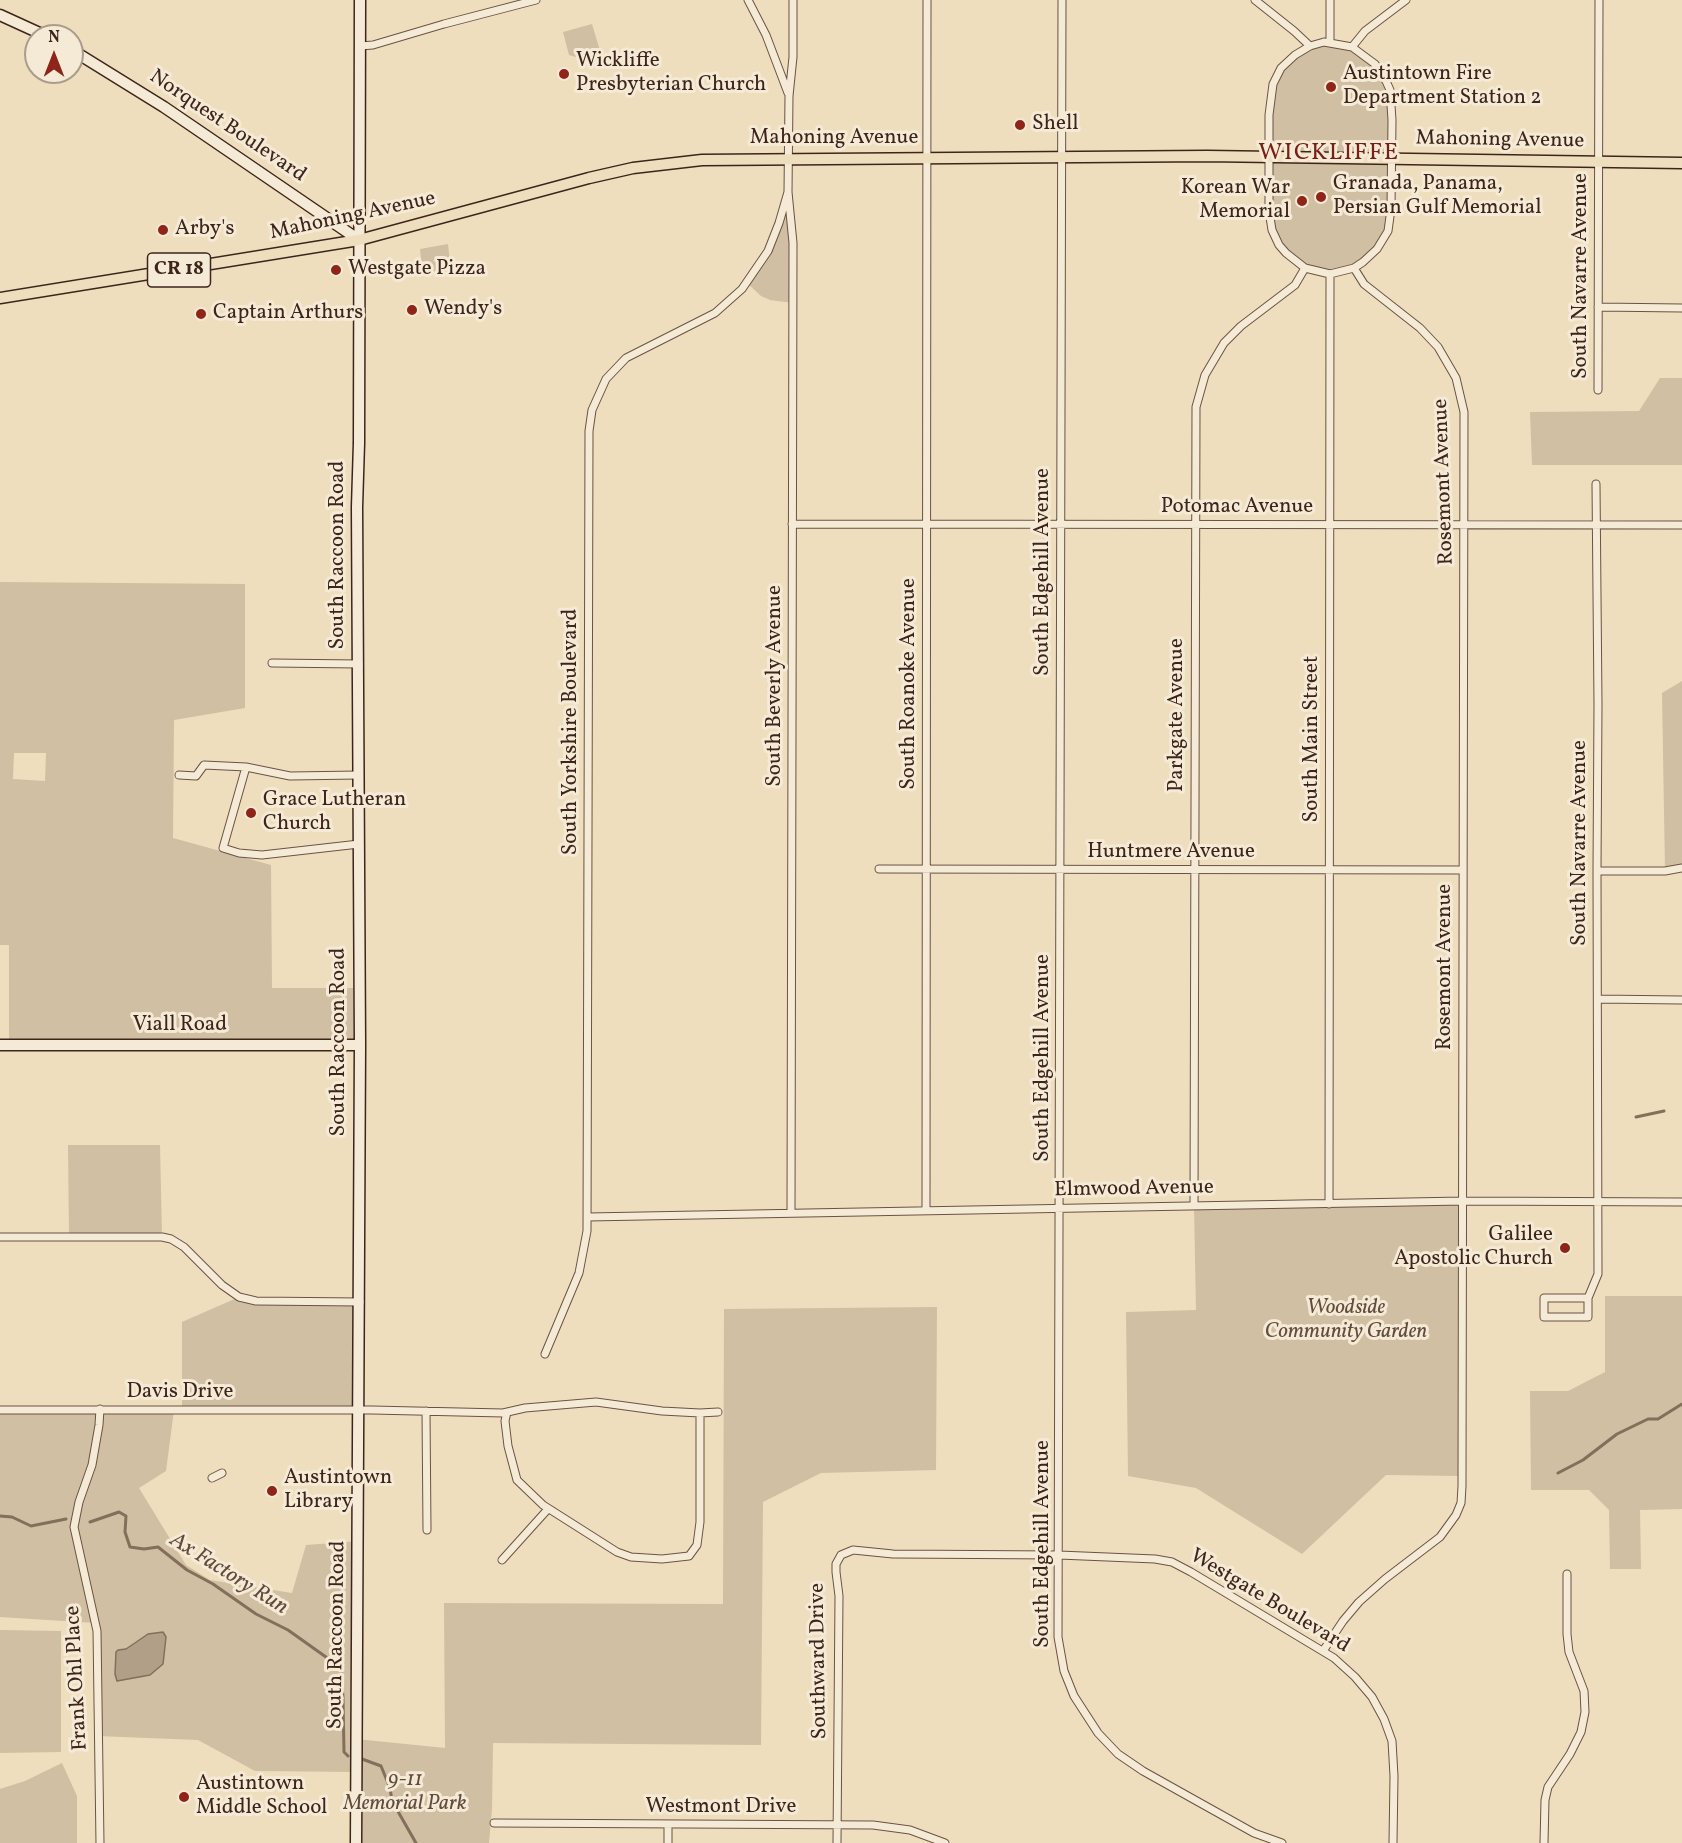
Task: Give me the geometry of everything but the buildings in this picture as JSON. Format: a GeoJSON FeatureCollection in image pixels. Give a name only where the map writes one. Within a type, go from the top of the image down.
{"type":"FeatureCollection","features":[{"type":"Feature","properties":{"kind":"main road","name":"Mahoning Avenue"},"geometry":{"type":"LineString","coordinates":[[0,298],[358,240],[633,168],[702,160],[927,157],[1269,157],[1682,163]]}},
{"type":"Feature","properties":{"kind":"street","name":"South Raccoon Road"},"geometry":{"type":"LineString","coordinates":[[356,1843],[360,1302],[357,520],[360,0]]}},
{"type":"Feature","properties":{"kind":"street"},"geometry":{"type":"LineString","coordinates":[[360,46],[373,45],[536,0]]}},
{"type":"Feature","properties":{"kind":"street"},"geometry":{"type":"LineString","coordinates":[[748,0],[766,35],[789,96]]}},
{"type":"Feature","properties":{"kind":"street"},"geometry":{"type":"LineString","coordinates":[[789,96],[793,57],[793,0]]}},
{"type":"Feature","properties":{"kind":"street","name":"South Roanoke Avenue"},"geometry":{"type":"LineString","coordinates":[[926,1211],[927,0]]}},
{"type":"Feature","properties":{"kind":"street","name":"South Edgehill Avenue"},"geometry":{"type":"LineString","coordinates":[[1062,0],[1058,1637],[1064,1671],[1074,1696],[1098,1733],[1118,1754],[1143,1771],[1254,1833],[1282,1843]]}},
{"type":"Feature","properties":{"kind":"street"},"geometry":{"type":"LineString","coordinates":[[1255,0],[1310,46]]}},
{"type":"Feature","properties":{"kind":"street"},"geometry":{"type":"LineString","coordinates":[[1330,0],[1330,42]]}},
{"type":"Feature","properties":{"kind":"street"},"geometry":{"type":"LineString","coordinates":[[1353,47],[1365,32],[1406,0]]}},
{"type":"Feature","properties":{"kind":"street","name":"South Navarre Avenue"},"geometry":{"type":"LineString","coordinates":[[1598,390],[1599,0]]}},
{"type":"Feature","properties":{"kind":"street"},"geometry":{"type":"LineString","coordinates":[[0,15],[24,26]]}},
{"type":"Feature","properties":{"kind":"street"},"geometry":{"type":"LineString","coordinates":[[1330,42],[1353,47],[1376,64],[1386,81],[1391,103],[1391,209],[1388,231],[1377,249],[1354,268],[1330,274],[1305,268],[1279,245],[1272,230],[1269,211],[1269,108],[1273,84],[1285,63],[1310,46],[1330,42]]}},
{"type":"Feature","properties":{"kind":"street","name":"Norquest Boulevard"},"geometry":{"type":"LineString","coordinates":[[84,57],[164,106],[358,240]]}},
{"type":"Feature","properties":{"kind":"street","name":"South Beverly Avenue"},"geometry":{"type":"LineString","coordinates":[[789,96],[788,192],[793,243],[791,1214]]}},
{"type":"Feature","properties":{"kind":"street","name":"South Yorkshire Boulevard"},"geometry":{"type":"LineString","coordinates":[[545,1354],[579,1273],[586,1244],[588,1217],[589,431],[592,410],[606,379],[626,358],[715,313],[742,289],[768,251],[788,192]]}},
{"type":"Feature","properties":{"kind":"street","name":"Parkgate Avenue"},"geometry":{"type":"LineString","coordinates":[[1194,1206],[1196,407],[1205,375],[1224,344],[1241,326],[1295,285],[1305,268]]}},
{"type":"Feature","properties":{"kind":"street","name":"Rosemont Avenue"},"geometry":{"type":"LineString","coordinates":[[1323,1652],[1349,1612],[1359,1602],[1440,1537],[1456,1515],[1461,1503],[1462,1486],[1464,412],[1456,378],[1449,363],[1431,338],[1364,284],[1354,268]]}},
{"type":"Feature","properties":{"kind":"street","name":"South Main Street"},"geometry":{"type":"LineString","coordinates":[[1329,1204],[1330,274]]}},
{"type":"Feature","properties":{"kind":"street"},"geometry":{"type":"LineString","coordinates":[[1599,307],[1682,308]]}},
{"type":"Feature","properties":{"kind":"street","name":"South Navarre Avenue"},"geometry":{"type":"LineString","coordinates":[[1588,1298],[1544,1298],[1544,1317],[1588,1317],[1588,1298],[1598,1274],[1599,705],[1596,484]]}},
{"type":"Feature","properties":{"kind":"street","name":"Potomac Avenue"},"geometry":{"type":"LineString","coordinates":[[792,524],[1682,525]]}},
{"type":"Feature","properties":{"kind":"street"},"geometry":{"type":"LineString","coordinates":[[272,663],[359,664]]}},
{"type":"Feature","properties":{"kind":"street"},"geometry":{"type":"LineString","coordinates":[[178,774],[196,776],[204,765],[246,767],[290,776],[359,775]]}},
{"type":"Feature","properties":{"kind":"street"},"geometry":{"type":"LineString","coordinates":[[246,767],[223,848],[239,853],[262,855],[358,844]]}},
{"type":"Feature","properties":{"kind":"street"},"geometry":{"type":"LineString","coordinates":[[1597,871],[1665,871],[1682,868]]}},
{"type":"Feature","properties":{"kind":"street","name":"Huntmere Avenue"},"geometry":{"type":"LineString","coordinates":[[879,869],[1463,870]]}},
{"type":"Feature","properties":{"kind":"street"},"geometry":{"type":"LineString","coordinates":[[1598,999],[1682,1000]]}},
{"type":"Feature","properties":{"kind":"street","name":"Viall Road"},"geometry":{"type":"LineString","coordinates":[[0,1045],[360,1045]]}},
{"type":"Feature","properties":{"kind":"street","name":"Elmwood Avenue"},"geometry":{"type":"LineString","coordinates":[[588,1217],[1463,1201],[1682,1202]]}},
{"type":"Feature","properties":{"kind":"street"},"geometry":{"type":"LineString","coordinates":[[0,1237],[162,1237],[184,1247],[229,1291],[239,1297],[256,1301],[360,1302]]}},
{"type":"Feature","properties":{"kind":"street","name":"Davis Drive"},"geometry":{"type":"LineString","coordinates":[[0,1410],[507,1412],[525,1408],[596,1402],[662,1411],[718,1412]]}},
{"type":"Feature","properties":{"kind":"street","name":"Frank Ohl Place"},"geometry":{"type":"LineString","coordinates":[[100,1409],[92,1465],[79,1502],[74,1527],[96,1631],[100,1843]]}},
{"type":"Feature","properties":{"kind":"street"},"geometry":{"type":"LineString","coordinates":[[426,1411],[427,1530]]}},
{"type":"Feature","properties":{"kind":"street"},"geometry":{"type":"LineString","coordinates":[[507,1412],[505,1421],[508,1446],[517,1480],[548,1509],[617,1552],[631,1557],[662,1559],[689,1556],[697,1545],[700,1522],[700,1413]]}},
{"type":"Feature","properties":{"kind":"street"},"geometry":{"type":"LineString","coordinates":[[212,1478],[222,1473]]}},
{"type":"Feature","properties":{"kind":"street"},"geometry":{"type":"LineString","coordinates":[[502,1560],[548,1509]]}},
{"type":"Feature","properties":{"kind":"street","name":"Southward Drive"},"geometry":{"type":"LineString","coordinates":[[837,1843],[839,1596],[836,1564],[841,1555],[853,1550],[893,1554],[1059,1555]]}},
{"type":"Feature","properties":{"kind":"street","name":"Westgate Boulevard"},"geometry":{"type":"LineString","coordinates":[[1059,1555],[1155,1559],[1172,1562],[1323,1652],[1349,1671],[1364,1686],[1379,1709],[1390,1733],[1394,1759],[1394,1843]]}},
{"type":"Feature","properties":{"kind":"street"},"geometry":{"type":"LineString","coordinates":[[1544,1843],[1545,1800],[1548,1787],[1574,1746],[1581,1731],[1585,1712],[1584,1691],[1569,1652],[1567,1574]]}},
{"type":"Feature","properties":{"kind":"street","name":"Westmont Drive"},"geometry":{"type":"LineString","coordinates":[[494,1822],[889,1826],[918,1832],[945,1843]]}},
{"type":"Feature","properties":{"kind":"street"},"geometry":{"type":"LineString","coordinates":[[668,1824],[668,1843]]}},
{"type":"Feature","properties":{"kind":"green space"},"geometry":{"type":"Polygon","coordinates":[[[592,24],[601,54],[580,61],[579,58],[569,55],[563,32],[592,24]]]}},
{"type":"Feature","properties":{"kind":"green space"},"geometry":{"type":"Polygon","coordinates":[[[1330,42],[1365,55],[1390,90],[1391,209],[1383,242],[1354,268],[1321,273],[1286,253],[1270,221],[1273,84],[1295,55],[1330,42]]]}},
{"type":"Feature","properties":{"kind":"green space"},"geometry":{"type":"Polygon","coordinates":[[[788,192],[793,303],[770,300],[761,296],[747,283],[763,260],[788,192]]]}},
{"type":"Feature","properties":{"kind":"green space"},"geometry":{"type":"Polygon","coordinates":[[[448,244],[451,271],[439,273],[422,267],[420,249],[448,244]]]}},
{"type":"Feature","properties":{"kind":"green space"},"geometry":{"type":"Polygon","coordinates":[[[1660,378],[1682,378],[1682,465],[1532,465],[1530,412],[1639,411],[1660,378]]]}},
{"type":"Feature","properties":{"kind":"green space"},"geometry":{"type":"Polygon","coordinates":[[[0,582],[245,584],[245,708],[174,720],[173,838],[271,865],[272,988],[360,988],[360,1045],[9,1045],[9,945],[0,945],[0,582]],[[14,753],[13,779],[45,781],[46,753],[14,753]]]}},
{"type":"Feature","properties":{"kind":"green space"},"geometry":{"type":"Polygon","coordinates":[[[1682,681],[1682,868],[1665,871],[1662,693],[1682,681]]]}},
{"type":"Feature","properties":{"kind":"green space"},"geometry":{"type":"Polygon","coordinates":[[[68,1145],[160,1145],[162,1237],[69,1236],[68,1145]]]}},
{"type":"Feature","properties":{"kind":"green space","name":"Woodside Community Garden"},"geometry":{"type":"Polygon","coordinates":[[[1463,1201],[1462,1476],[1386,1475],[1302,1554],[1196,1488],[1128,1476],[1126,1312],[1196,1310],[1194,1206],[1463,1201]]]}},
{"type":"Feature","properties":{"kind":"green space"},"geometry":{"type":"Polygon","coordinates":[[[1605,1296],[1682,1296],[1682,1509],[1640,1510],[1641,1569],[1610,1569],[1609,1510],[1589,1490],[1531,1490],[1530,1391],[1568,1391],[1605,1372],[1605,1296]]]}},
{"type":"Feature","properties":{"kind":"green space"},"geometry":{"type":"Polygon","coordinates":[[[239,1297],[249,1300],[360,1302],[359,1410],[182,1410],[182,1322],[239,1297]]]}},
{"type":"Feature","properties":{"kind":"green space","name":"9-11 Memorial Park"},"geometry":{"type":"Polygon","coordinates":[[[937,1307],[936,1470],[821,1473],[763,1502],[761,1745],[493,1743],[489,1843],[356,1843],[356,1772],[255,1771],[198,1740],[97,1736],[95,1623],[0,1617],[0,1410],[174,1410],[166,1471],[139,1488],[186,1565],[210,1580],[292,1593],[306,1545],[359,1541],[356,1739],[445,1748],[444,1603],[723,1604],[724,1309],[937,1307]],[[135,1642],[126,1650],[118,1650],[115,1674],[135,1642]]]}},
{"type":"Feature","properties":{"kind":"green space"},"geometry":{"type":"Polygon","coordinates":[[[0,1630],[61,1631],[61,1752],[0,1753],[0,1630]]]}},
{"type":"Feature","properties":{"kind":"green space"},"geometry":{"type":"Polygon","coordinates":[[[62,1763],[77,1796],[77,1843],[0,1843],[0,1789],[25,1781],[62,1763]]]}},
{"type":"Feature","properties":{"kind":"shaded area"},"geometry":{"type":"Polygon","coordinates":[[[163,1632],[166,1637],[163,1664],[150,1675],[117,1681],[116,1652],[126,1649],[148,1634],[163,1632]]]}},
{"type":"Feature","properties":{"kind":"waterway"},"geometry":{"type":"LineString","coordinates":[[1636,1117],[1664,1111]]}},
{"type":"Feature","properties":{"kind":"waterway"},"geometry":{"type":"LineString","coordinates":[[1558,1473],[1583,1460],[1617,1434],[1648,1419],[1658,1419],[1682,1404]]}},
{"type":"Feature","properties":{"kind":"waterway","name":"Ax Factory Run"},"geometry":{"type":"LineString","coordinates":[[90,1522],[119,1512],[126,1516],[125,1532],[130,1547],[144,1549],[158,1547],[187,1570],[213,1584],[256,1614],[288,1630],[333,1662]]}},
{"type":"Feature","properties":{"kind":"waterway","name":"Ax Factory Run"},"geometry":{"type":"LineString","coordinates":[[0,1516],[12,1517],[31,1526],[66,1519]]}},
{"type":"Feature","properties":{"kind":"waterway","name":"Ax Factory Run"},"geometry":{"type":"LineString","coordinates":[[341,1668],[344,1752],[348,1756]]}},
{"type":"Feature","properties":{"kind":"waterway","name":"Ax Factory Run"},"geometry":{"type":"LineString","coordinates":[[362,1759],[381,1766],[390,1788],[392,1801],[416,1843]]}},
{"type":"Feature","properties":{"kind":"place","name":"Wickliffe Presbyterian Church"},"geometry":{"type":"Point","coordinates":[564,74]}},
{"type":"Feature","properties":{"kind":"place","name":"Austintown Fire Department Station 2"},"geometry":{"type":"Point","coordinates":[1331,87]}},
{"type":"Feature","properties":{"kind":"place","name":"Shell"},"geometry":{"type":"Point","coordinates":[1020,125]}},
{"type":"Feature","properties":{"kind":"place","name":"Granada, Panama, Persian Gulf Memorial"},"geometry":{"type":"Point","coordinates":[1321,197]}},
{"type":"Feature","properties":{"kind":"place","name":"Korean War Memorial"},"geometry":{"type":"Point","coordinates":[1302,201]}},
{"type":"Feature","properties":{"kind":"place","name":"Arby's"},"geometry":{"type":"Point","coordinates":[163,230]}},
{"type":"Feature","properties":{"kind":"place","name":"Westgate Pizza"},"geometry":{"type":"Point","coordinates":[336,270]}},
{"type":"Feature","properties":{"kind":"place","name":"Wendy's"},"geometry":{"type":"Point","coordinates":[412,310]}},
{"type":"Feature","properties":{"kind":"place","name":"Captain Arthurs"},"geometry":{"type":"Point","coordinates":[201,314]}},
{"type":"Feature","properties":{"kind":"place","name":"Grace Lutheran Church"},"geometry":{"type":"Point","coordinates":[251,813]}},
{"type":"Feature","properties":{"kind":"place","name":"Galilee Apostolic Church"},"geometry":{"type":"Point","coordinates":[1565,1248]}},
{"type":"Feature","properties":{"kind":"place","name":"Austintown Library"},"geometry":{"type":"Point","coordinates":[272,1491]}},
{"type":"Feature","properties":{"kind":"place","name":"Austintown Middle School"},"geometry":{"type":"Point","coordinates":[184,1797]}},
{"type":"Feature","properties":{"kind":"district","name":"WICKLIFFE"},"geometry":{"type":"Point","coordinates":[1329,155]}}]}
